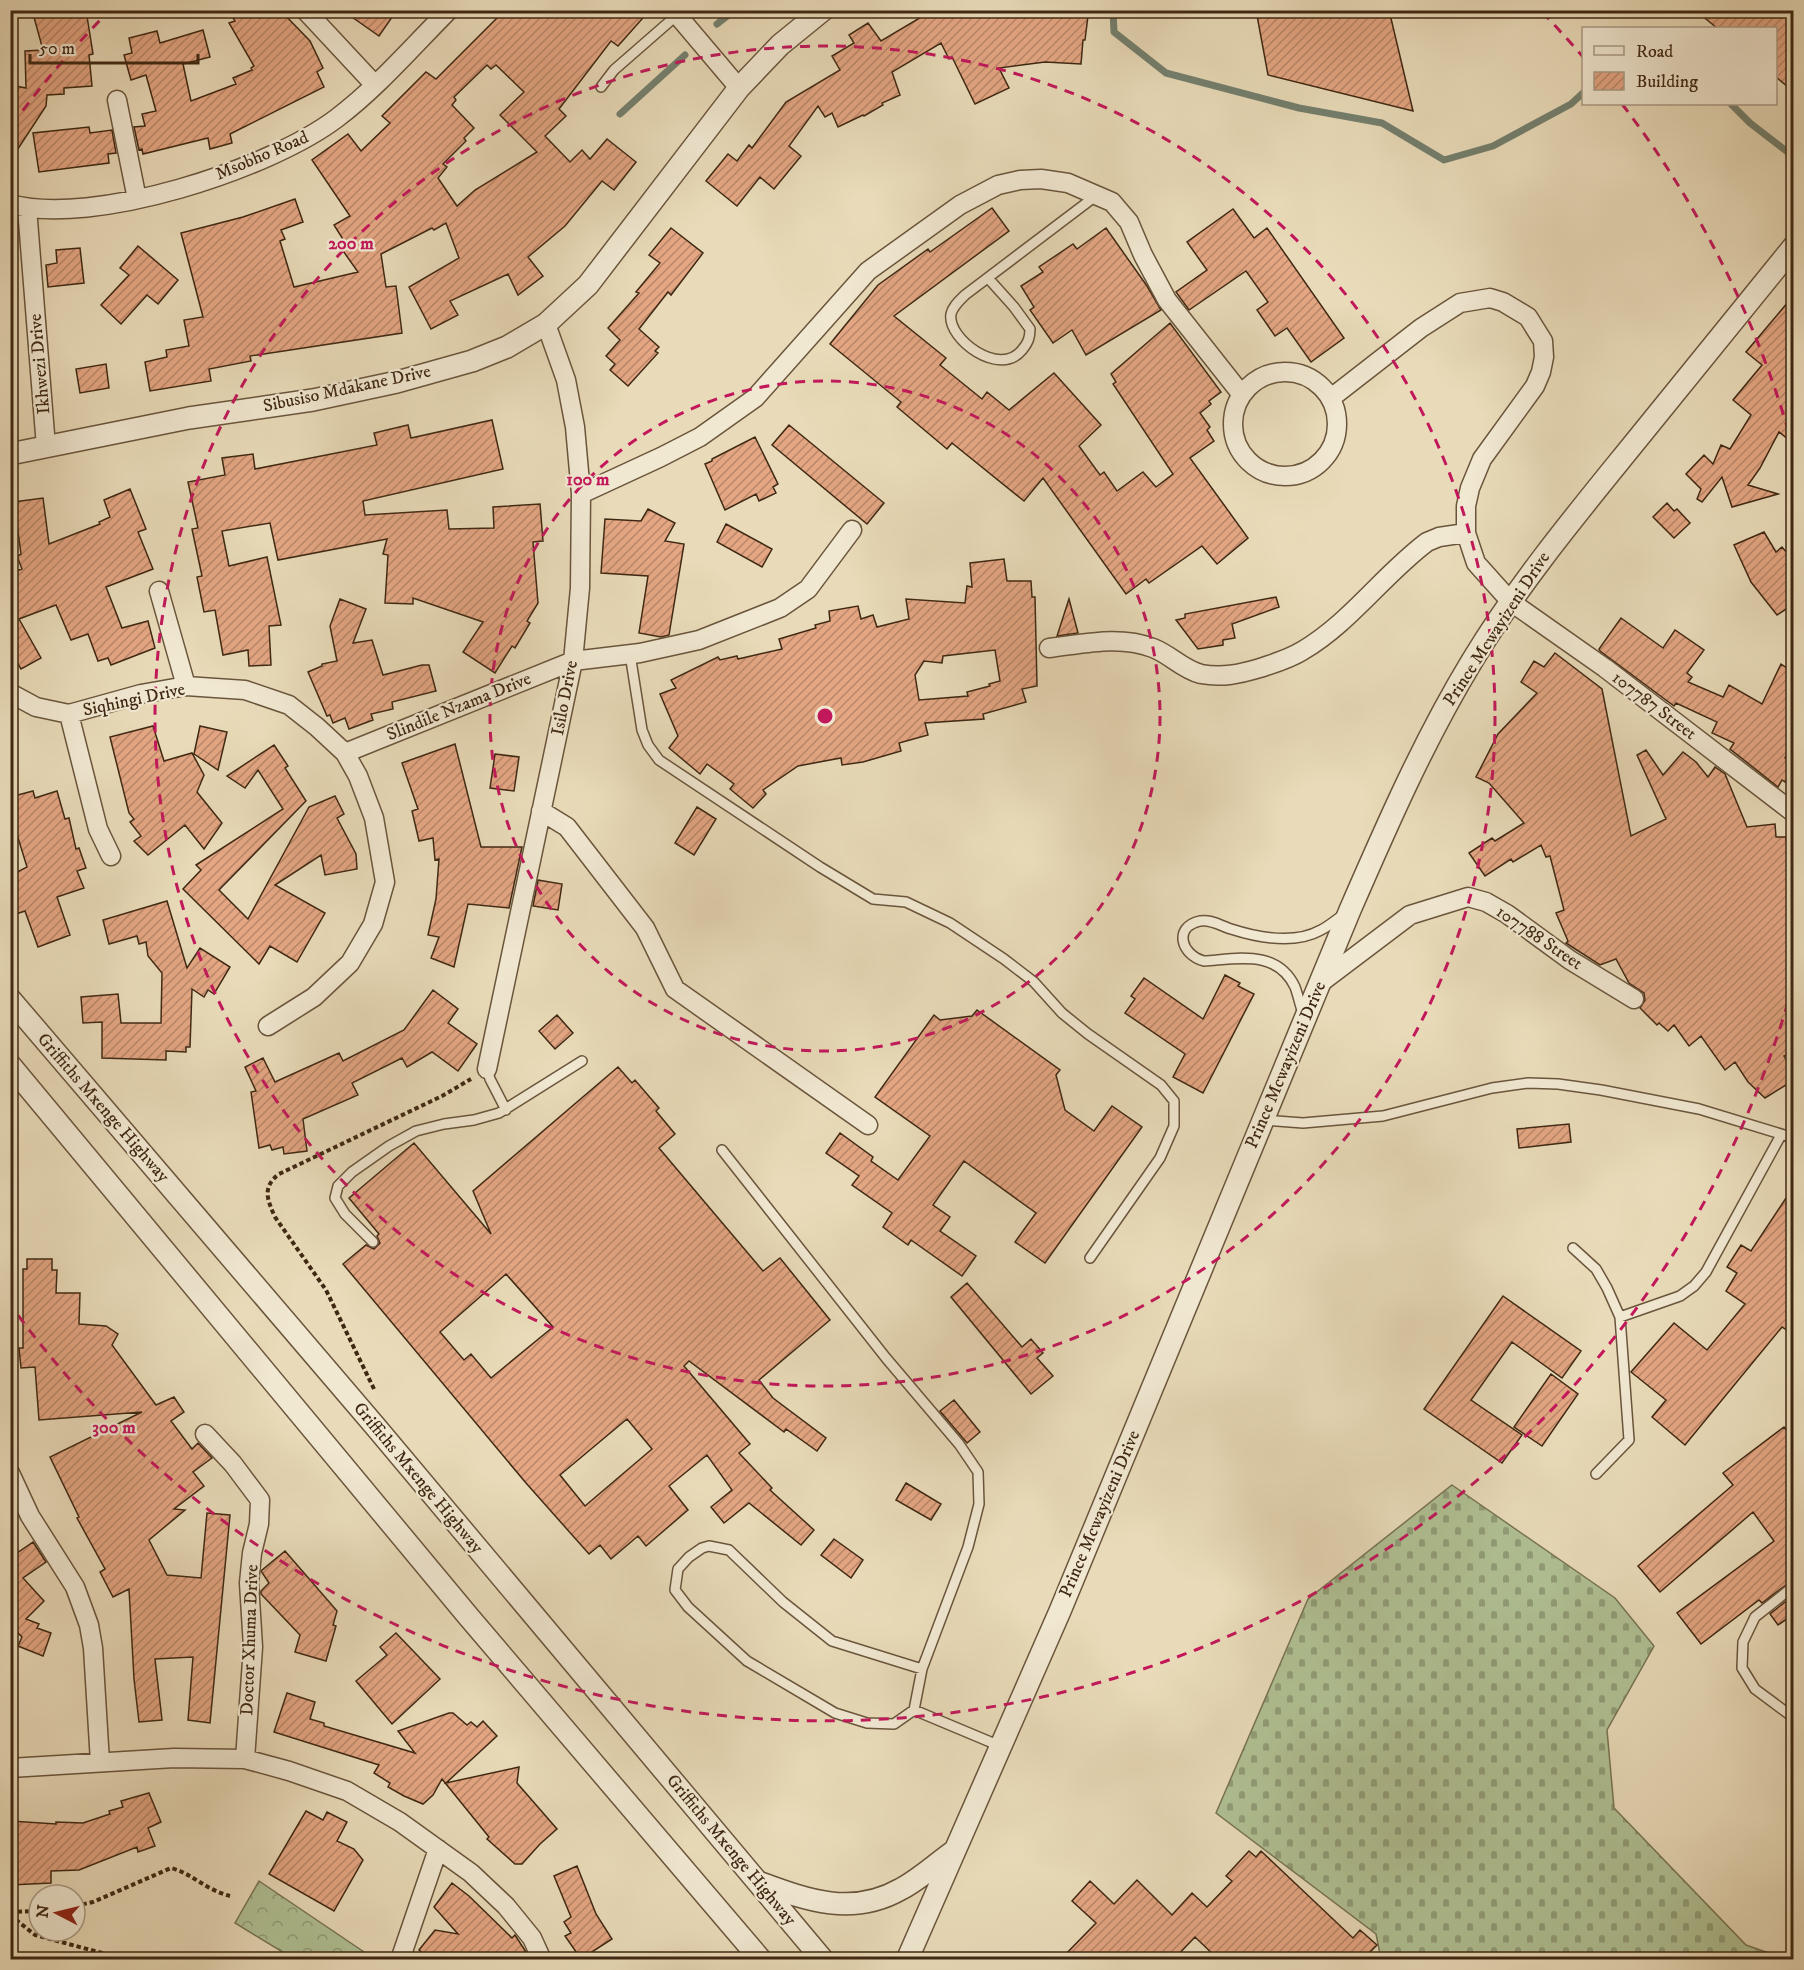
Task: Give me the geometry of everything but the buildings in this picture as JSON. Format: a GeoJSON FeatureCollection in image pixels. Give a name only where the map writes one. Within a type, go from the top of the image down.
{"type":"FeatureCollection","features":[{"type":"Feature","properties":{"kind":"street"},"geometry":{"type":"LineString","coordinates":[[305,10],[374,84]]}},
{"type":"Feature","properties":{"kind":"street","name":"Msobho Road"},"geometry":{"type":"LineString","coordinates":[[19,206],[50,210],[137,199],[201,181],[281,152],[315,134],[338,117],[449,10]]}},
{"type":"Feature","properties":{"kind":"street","name":"Sibusiso Mdakane Drive"},"geometry":{"type":"LineString","coordinates":[[10,454],[189,418],[313,400],[398,382],[472,361],[507,347],[546,324],[588,285],[739,88],[780,45],[823,10]]}},
{"type":"Feature","properties":{"kind":"street"},"geometry":{"type":"LineString","coordinates":[[675,13],[739,88]]}},
{"type":"Feature","properties":{"kind":"street"},"geometry":{"type":"LineString","coordinates":[[117,100],[137,199]]}},
{"type":"Feature","properties":{"kind":"street"},"geometry":{"type":"LineString","coordinates":[[581,494],[700,437],[755,398],[868,271],[960,205],[998,185],[1020,180],[1041,179],[1068,183],[1112,202],[1129,222],[1143,255],[1167,300],[1242,395]]}},
{"type":"Feature","properties":{"kind":"street","name":"Ikhwezi Drive"},"geometry":{"type":"LineString","coordinates":[[19,206],[46,447]]}},
{"type":"Feature","properties":{"kind":"street","name":"Prince Mcwayizeni Drive"},"geometry":{"type":"LineString","coordinates":[[907,1959],[1077,1569],[1350,910],[1435,724],[1510,602],[1564,529],[1794,246]]}},
{"type":"Feature","properties":{"kind":"street","name":"107787 Street"},"geometry":{"type":"LineString","coordinates":[[1331,398],[1421,328],[1460,303],[1490,298],[1503,302],[1528,317],[1543,341],[1544,357],[1541,372],[1535,386],[1475,472],[1466,506],[1466,533],[1476,563],[1510,602],[1605,668],[1794,813]]}},
{"type":"Feature","properties":{"kind":"street","name":"Isilo Drive"},"geometry":{"type":"LineString","coordinates":[[488,1069],[573,661],[580,588],[581,494],[575,427],[566,380],[546,324]]}},
{"type":"Feature","properties":{"kind":"street"},"geometry":{"type":"LineString","coordinates":[[1287,371],[1304,375],[1319,384],[1331,398],[1336,414],[1337,431],[1332,447],[1323,461],[1309,471],[1293,476],[1276,476],[1260,471],[1247,460],[1238,446],[1233,429],[1234,411],[1242,395],[1254,382],[1269,374],[1287,371]]}},
{"type":"Feature","properties":{"kind":"street","name":"Slindile Nzama Drive"},"geometry":{"type":"LineString","coordinates":[[345,753],[573,661],[630,654],[699,640],[780,608],[807,589],[852,530]]}},
{"type":"Feature","properties":{"kind":"street"},"geometry":{"type":"LineString","coordinates":[[1049,648],[1114,640],[1154,648],[1187,669],[1204,674],[1219,676],[1246,672],[1286,660],[1304,650],[1329,632],[1427,542],[1438,537],[1466,533]]}},
{"type":"Feature","properties":{"kind":"street"},"geometry":{"type":"LineString","coordinates":[[159,591],[186,686]]}},
{"type":"Feature","properties":{"kind":"street","name":"Siqhingi Drive"},"geometry":{"type":"LineString","coordinates":[[10,693],[36,707],[69,714],[141,694],[186,686],[244,690],[289,705],[345,753],[358,776],[374,818],[385,882],[373,924],[350,963],[314,997],[268,1026]]}},
{"type":"Feature","properties":{"kind":"street"},"geometry":{"type":"LineString","coordinates":[[69,714],[98,829],[111,856]]}},
{"type":"Feature","properties":{"kind":"street"},"geometry":{"type":"LineString","coordinates":[[541,811],[567,827],[645,928],[675,989],[868,1125]]}},
{"type":"Feature","properties":{"kind":"street","name":"107788 Street"},"geometry":{"type":"LineString","coordinates":[[1320,983],[1410,915],[1468,897],[1486,902],[1499,909],[1570,960],[1634,999]]}},
{"type":"Feature","properties":{"kind":"street","name":"Griffiths Mxenge Highway"},"geometry":{"type":"LineString","coordinates":[[10,999],[375,1426],[823,1959]]}},
{"type":"Feature","properties":{"kind":"street"},"geometry":{"type":"LineString","coordinates":[[10,1065],[468,1616],[761,1959]]}},
{"type":"Feature","properties":{"kind":"street","name":"Doctor Xhuma Drive"},"geometry":{"type":"LineString","coordinates":[[205,1434],[233,1464],[260,1500],[260,1517],[252,1553],[249,1583],[253,1647],[245,1759]]}},
{"type":"Feature","properties":{"kind":"street"},"geometry":{"type":"LineString","coordinates":[[10,1473],[30,1516],[75,1587],[89,1624],[93,1648],[100,1762]]}},
{"type":"Feature","properties":{"kind":"street"},"geometry":{"type":"LineString","coordinates":[[10,1768],[174,1758],[245,1759],[290,1771],[347,1791],[400,1822],[471,1873],[506,1906],[531,1938],[542,1959]]}},
{"type":"Feature","properties":{"kind":"street"},"geometry":{"type":"LineString","coordinates":[[400,1959],[438,1849]]}},
{"type":"Feature","properties":{"kind":"street"},"geometry":{"type":"LineString","coordinates":[[758,1882],[827,1904],[856,1904],[882,1899],[903,1888],[954,1850]]}},
{"type":"Feature","properties":{"kind":"lane"},"geometry":{"type":"LineString","coordinates":[[601,87],[614,70],[675,13]]}},
{"type":"Feature","properties":{"kind":"lane"},"geometry":{"type":"LineString","coordinates":[[988,278],[1020,314],[1030,329],[1028,344],[1019,354],[1007,360],[989,359],[978,353],[957,334],[951,321],[951,314],[956,303],[988,278],[1098,195]]}},
{"type":"Feature","properties":{"kind":"lane"},"geometry":{"type":"LineString","coordinates":[[630,654],[642,730],[648,745],[659,760],[820,867],[873,899],[906,902],[959,929],[1034,982],[1062,1013],[1161,1085],[1174,1101],[1174,1126],[1160,1158],[1090,1258]]}},
{"type":"Feature","properties":{"kind":"lane"},"geometry":{"type":"LineString","coordinates":[[1305,1018],[1294,986],[1284,970],[1268,960],[1244,957],[1199,960],[1191,956],[1185,948],[1184,933],[1194,923],[1204,920],[1256,936],[1281,939],[1303,937],[1320,931],[1350,910]]}},
{"type":"Feature","properties":{"kind":"lane"},"geometry":{"type":"LineString","coordinates":[[373,1242],[345,1214],[335,1198],[338,1186],[352,1172],[389,1146],[416,1131],[474,1120],[506,1110],[582,1061]]}},
{"type":"Feature","properties":{"kind":"lane"},"geometry":{"type":"LineString","coordinates":[[488,1069],[490,1079],[506,1110]]}},
{"type":"Feature","properties":{"kind":"lane"},"geometry":{"type":"LineString","coordinates":[[1263,1120],[1303,1123],[1383,1116],[1492,1088],[1548,1083],[1601,1090],[1699,1109],[1794,1138]]}},
{"type":"Feature","properties":{"kind":"lane"},"geometry":{"type":"LineString","coordinates":[[1620,1317],[1680,1296],[1694,1286],[1706,1272],[1781,1135]]}},
{"type":"Feature","properties":{"kind":"lane"},"geometry":{"type":"LineString","coordinates":[[722,1150],[886,1358],[959,1444],[978,1472],[979,1504],[968,1547],[922,1669],[914,1710],[894,1724],[867,1723],[835,1713],[747,1661],[688,1607],[675,1590],[678,1569],[689,1557],[702,1548],[710,1546],[729,1550],[783,1602],[832,1641],[922,1669]]}},
{"type":"Feature","properties":{"kind":"lane"},"geometry":{"type":"LineString","coordinates":[[1573,1248],[1596,1269],[1620,1317],[1629,1440],[1596,1474]]}},
{"type":"Feature","properties":{"kind":"lane"},"geometry":{"type":"LineString","coordinates":[[1794,1586],[1755,1617],[1743,1642],[1742,1668],[1755,1689],[1794,1718]]}},
{"type":"Feature","properties":{"kind":"lane"},"geometry":{"type":"LineString","coordinates":[[914,1710],[1000,1746]]}},
{"type":"Feature","properties":{"kind":"path"},"geometry":{"type":"LineString","coordinates":[[87,1903],[171,1868],[215,1892],[230,1896]]}},
{"type":"Feature","properties":{"kind":"path"},"geometry":{"type":"LineString","coordinates":[[10,1913],[27,1912]]}},
{"type":"Feature","properties":{"kind":"path"},"geometry":{"type":"LineString","coordinates":[[10,1913],[35,1935],[102,1953],[115,1959]]}},
{"type":"Feature","properties":{"kind":"green space"},"geometry":{"type":"Polygon","coordinates":[[[1452,1485],[1615,1598],[1654,1646],[1607,1730],[1614,1808],[1746,1945],[1786,1959],[1381,1959],[1376,1934],[1216,1813],[1308,1599],[1452,1485]]]}},
{"type":"Feature","properties":{"kind":"green space"},"geometry":{"type":"Polygon","coordinates":[[[259,1881],[367,1954],[365,1959],[294,1959],[235,1923],[259,1881]]]}},
{"type":"Feature","properties":{"kind":"waterway"},"geometry":{"type":"LineString","coordinates":[[717,24],[735,10]]}},
{"type":"Feature","properties":{"kind":"waterway"},"geometry":{"type":"LineString","coordinates":[[1113,10],[1114,32],[1166,73],[1299,108],[1382,123],[1444,160],[1493,146],[1571,104],[1582,94]]}},
{"type":"Feature","properties":{"kind":"waterway"},"geometry":{"type":"LineString","coordinates":[[620,114],[685,55]]}},
{"type":"Feature","properties":{"kind":"waterway"},"geometry":{"type":"LineString","coordinates":[[1732,105],[1750,123],[1794,157]]}}]}
